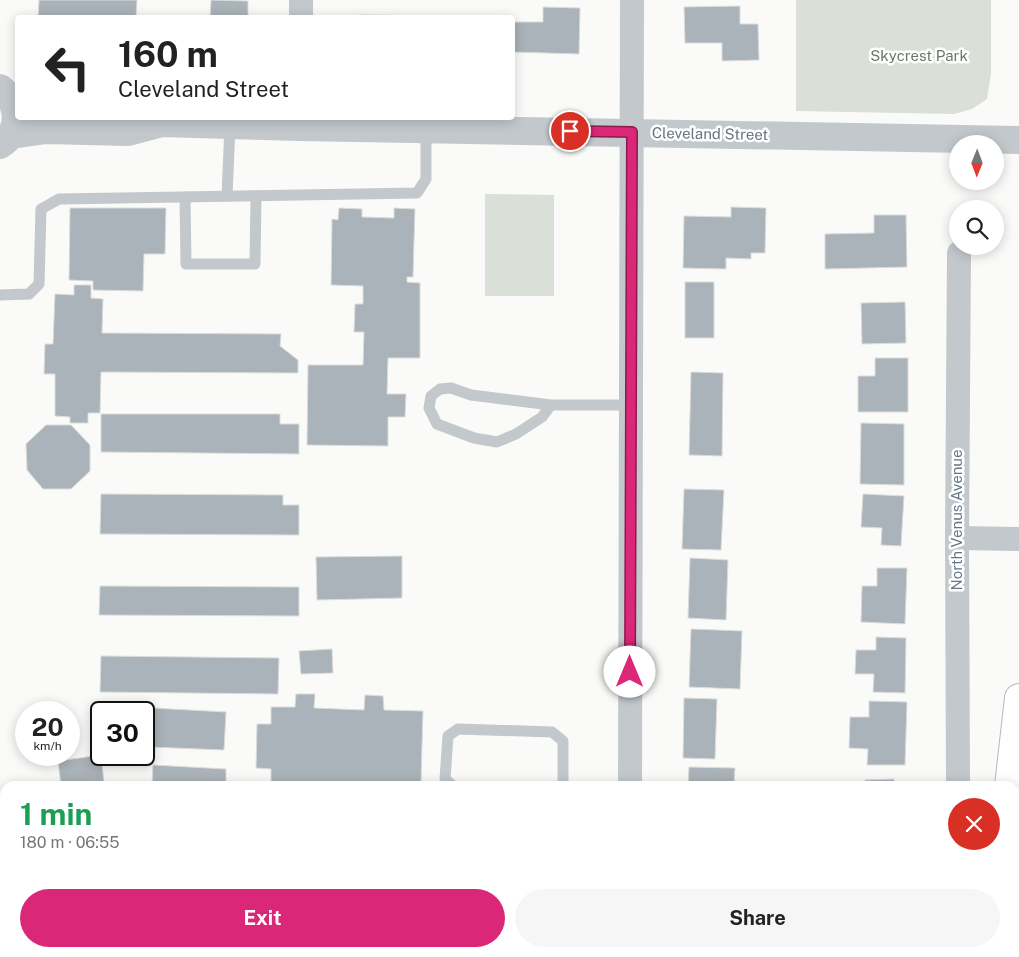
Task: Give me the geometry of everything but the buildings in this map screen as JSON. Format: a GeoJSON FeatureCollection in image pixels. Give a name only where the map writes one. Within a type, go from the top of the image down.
{"type":"FeatureCollection","features":[{"type":"Feature","properties":{"kind":"main road"},"geometry":{"type":"LineString","coordinates":[[1010,781],[1019,698]]}},
{"type":"Feature","properties":{"kind":"street"},"geometry":{"type":"LineString","coordinates":[[301,0],[301,15]]}},
{"type":"Feature","properties":{"kind":"street"},"geometry":{"type":"LineString","coordinates":[[630,781],[632,0]]}},
{"type":"Feature","properties":{"kind":"street"},"geometry":{"type":"LineString","coordinates":[[6,93],[15,109]]}},
{"type":"Feature","properties":{"kind":"street"},"geometry":{"type":"LineString","coordinates":[[3,143],[15,120]]}},
{"type":"Feature","properties":{"kind":"street","name":"Cleveland Street"},"geometry":{"type":"LineString","coordinates":[[3,143],[46,130],[128,132],[155,120],[230,125],[300,122],[426,129],[1019,140]]}},
{"type":"Feature","properties":{"kind":"street","name":"North Venus Avenue"},"geometry":{"type":"LineString","coordinates":[[958,255],[958,781]]}},
{"type":"Feature","properties":{"kind":"street"},"geometry":{"type":"LineString","coordinates":[[957,538],[1019,539]]}},
{"type":"Feature","properties":{"kind":"lane"},"geometry":{"type":"LineString","coordinates":[[227,196],[230,125]]}},
{"type":"Feature","properties":{"kind":"lane"},"geometry":{"type":"LineString","coordinates":[[0,295],[29,294],[39,284],[40,208],[59,199],[416,193],[426,179],[426,129]]}},
{"type":"Feature","properties":{"kind":"lane"},"geometry":{"type":"LineString","coordinates":[[185,197],[186,264],[254,264],[256,196]]}},
{"type":"Feature","properties":{"kind":"lane"},"geometry":{"type":"LineString","coordinates":[[551,405],[542,417],[516,434],[497,442],[474,438],[437,424],[429,408],[431,396],[440,389],[451,388],[471,395],[551,405],[631,405]]}},
{"type":"Feature","properties":{"kind":"lane"},"geometry":{"type":"LineString","coordinates":[[448,781],[445,778],[448,736],[458,729],[552,732],[563,741],[563,781]]}},
{"type":"Feature","properties":{"kind":"green space","name":"Skycrest Park"},"geometry":{"type":"Polygon","coordinates":[[[796,0],[991,0],[991,73],[987,99],[972,109],[954,114],[796,111],[796,0]]]}},
{"type":"Feature","properties":{"kind":"green space"},"geometry":{"type":"Polygon","coordinates":[[[485,194],[554,195],[554,296],[485,296],[485,194]]]}},
{"type":"Feature","properties":{"kind":"route"},"geometry":{"type":"LineString","coordinates":[[570,131],[632,132],[630,672]]}}]}
